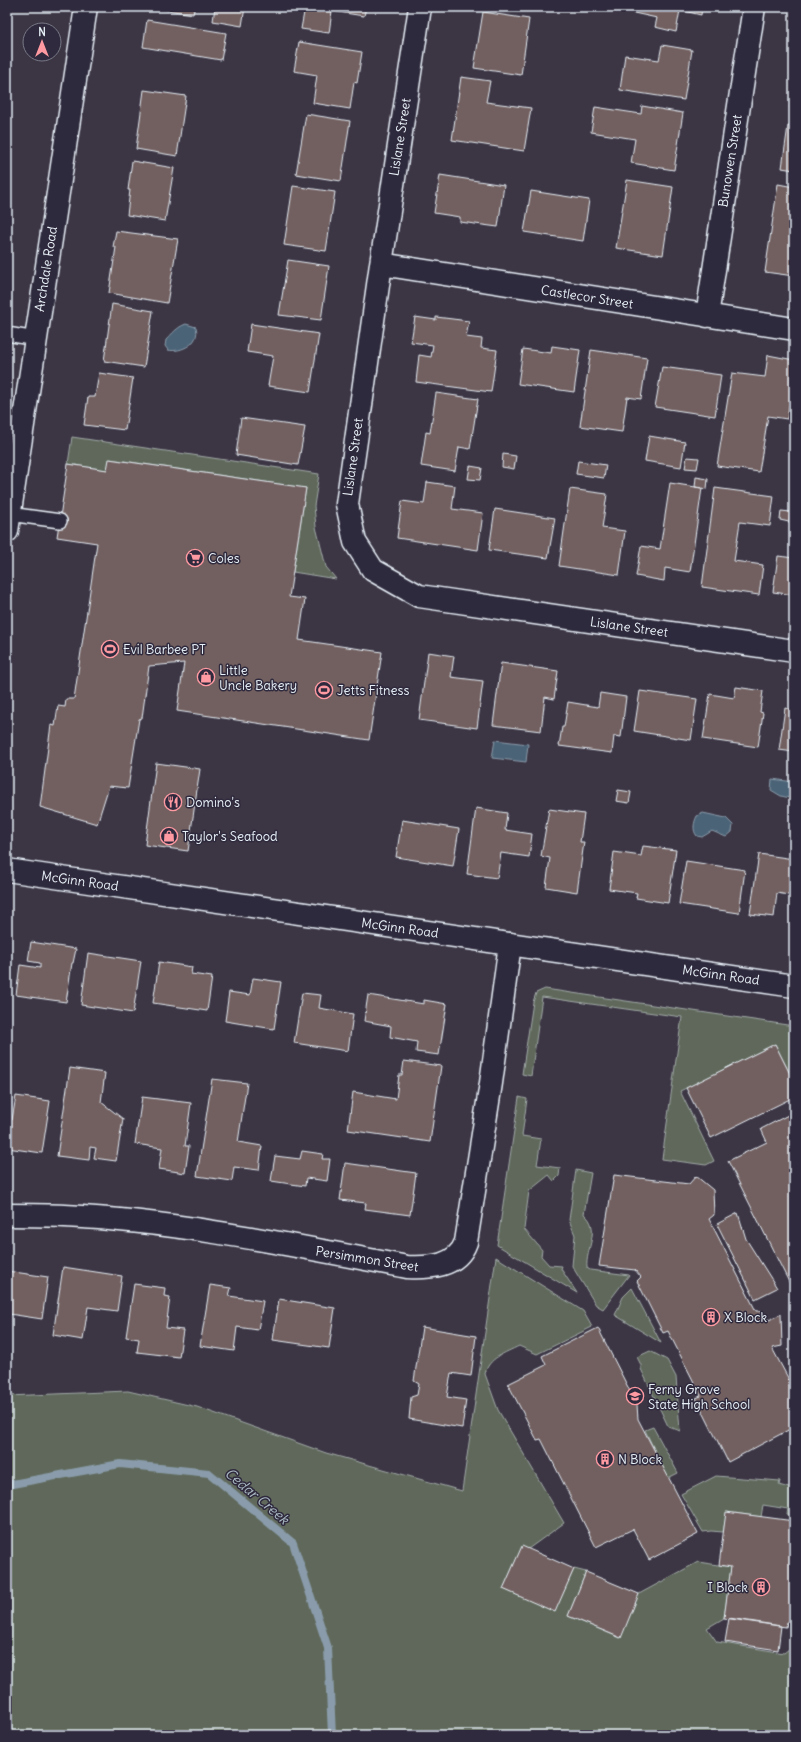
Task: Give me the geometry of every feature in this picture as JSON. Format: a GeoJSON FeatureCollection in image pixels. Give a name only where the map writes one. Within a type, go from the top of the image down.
{"type":"FeatureCollection","features":[{"type":"Feature","properties":{"kind":"street","name":"Archdale Road"},"geometry":{"type":"LineString","coordinates":[[8,522],[86,7]]}},
{"type":"Feature","properties":{"kind":"street","name":"Lislane Street"},"geometry":{"type":"LineString","coordinates":[[420,7],[381,264],[347,504],[355,542],[373,570],[419,596],[794,651]]}},
{"type":"Feature","properties":{"kind":"street","name":"Bunowen Street"},"geometry":{"type":"LineString","coordinates":[[707,316],[754,7]]}},
{"type":"Feature","properties":{"kind":"street","name":"Castlecor Street"},"geometry":{"type":"LineString","coordinates":[[381,264],[794,329]]}},
{"type":"Feature","properties":{"kind":"street","name":"McGinn Road"},"geometry":{"type":"LineString","coordinates":[[7,870],[794,986]]}},
{"type":"Feature","properties":{"kind":"street","name":"Persimmon Street"},"geometry":{"type":"LineString","coordinates":[[7,1215],[65,1216],[143,1223],[226,1235],[407,1267],[425,1268],[440,1265],[456,1258],[463,1251],[466,1242],[492,1083],[510,944]]}},
{"type":"Feature","properties":{"kind":"lane"},"geometry":{"type":"LineString","coordinates":[[7,334],[36,339]]}},
{"type":"Feature","properties":{"kind":"lane"},"geometry":{"type":"LineString","coordinates":[[8,522],[60,521]]}},
{"type":"Feature","properties":{"kind":"green space"},"geometry":{"type":"Polygon","coordinates":[[[72,437],[319,474],[314,506],[316,527],[326,567],[336,579],[293,572],[306,488],[110,459],[107,470],[68,464],[72,437]]]}},
{"type":"Feature","properties":{"kind":"green space"},"geometry":{"type":"Polygon","coordinates":[[[545,989],[794,1026],[794,1082],[775,1044],[680,1091],[714,1161],[706,1165],[662,1159],[682,1017],[542,997],[531,1076],[522,1074],[533,1002],[536,993],[545,989]]]}},
{"type":"Feature","properties":{"kind":"green space"},"geometry":{"type":"Polygon","coordinates":[[[519,1097],[527,1099],[522,1136],[541,1139],[537,1165],[560,1168],[559,1176],[554,1181],[549,1175],[529,1191],[524,1229],[542,1250],[541,1256],[549,1265],[562,1266],[561,1269],[577,1293],[497,1245],[519,1097]]]}},
{"type":"Feature","properties":{"kind":"green space"},"geometry":{"type":"Polygon","coordinates":[[[576,1170],[591,1173],[584,1214],[592,1226],[592,1240],[588,1254],[587,1268],[590,1270],[629,1275],[603,1309],[596,1305],[572,1266],[575,1235],[569,1220],[576,1170]]]}},
{"type":"Feature","properties":{"kind":"green space"},"geometry":{"type":"Polygon","coordinates":[[[496,1257],[583,1311],[592,1327],[537,1354],[519,1346],[493,1360],[487,1368],[485,1374],[498,1410],[564,1523],[528,1549],[522,1547],[503,1589],[555,1611],[574,1569],[586,1572],[568,1616],[620,1638],[639,1594],[698,1562],[731,1567],[724,1618],[707,1628],[717,1642],[784,1653],[794,1645],[794,1735],[7,1735],[7,1396],[128,1391],[197,1407],[326,1453],[462,1491],[496,1257]]]}},
{"type":"Feature","properties":{"kind":"green space"},"geometry":{"type":"Polygon","coordinates":[[[632,1288],[661,1343],[615,1315],[623,1297],[632,1288]]]}},
{"type":"Feature","properties":{"kind":"green space"},"geometry":{"type":"Polygon","coordinates":[[[650,1351],[667,1360],[676,1377],[680,1431],[668,1426],[641,1369],[641,1365],[637,1357],[650,1351]]]}},
{"type":"Feature","properties":{"kind":"green space"},"geometry":{"type":"Polygon","coordinates":[[[653,1427],[678,1473],[668,1478],[645,1430],[653,1427]]]}},
{"type":"Feature","properties":{"kind":"green space"},"geometry":{"type":"Polygon","coordinates":[[[716,1476],[780,1481],[779,1485],[792,1489],[794,1486],[794,1515],[787,1514],[788,1509],[763,1505],[761,1517],[727,1512],[723,1532],[703,1532],[681,1494],[716,1476]]]}},
{"type":"Feature","properties":{"kind":"water"},"geometry":{"type":"Polygon","coordinates":[[[186,324],[196,327],[196,338],[189,346],[179,350],[168,350],[165,346],[166,340],[177,329],[186,324]]]}},
{"type":"Feature","properties":{"kind":"water"},"geometry":{"type":"Polygon","coordinates":[[[495,740],[528,744],[526,762],[492,758],[495,740]]]}},
{"type":"Feature","properties":{"kind":"water"},"geometry":{"type":"Polygon","coordinates":[[[772,779],[794,782],[794,799],[781,796],[771,790],[772,779]]]}},
{"type":"Feature","properties":{"kind":"water"},"geometry":{"type":"Polygon","coordinates":[[[703,813],[726,818],[733,825],[732,832],[726,837],[712,831],[702,837],[697,836],[694,829],[695,821],[697,816],[703,813]]]}},
{"type":"Feature","properties":{"kind":"building"},"geometry":{"type":"Polygon","coordinates":[[[154,7],[195,7],[193,14],[154,7]]]}},
{"type":"Feature","properties":{"kind":"building"},"geometry":{"type":"Polygon","coordinates":[[[215,7],[245,7],[242,26],[213,21],[215,7]]]}},
{"type":"Feature","properties":{"kind":"building"},"geometry":{"type":"Polygon","coordinates":[[[305,7],[366,7],[364,16],[332,11],[329,33],[301,29],[305,7]]]}},
{"type":"Feature","properties":{"kind":"building"},"geometry":{"type":"Polygon","coordinates":[[[621,7],[702,7],[701,15],[680,10],[676,32],[655,27],[657,18],[620,10],[621,7]]]}},
{"type":"Feature","properties":{"kind":"building"},"geometry":{"type":"Polygon","coordinates":[[[483,12],[529,19],[521,75],[474,68],[483,12]]]}},
{"type":"Feature","properties":{"kind":"building"},"geometry":{"type":"Polygon","coordinates":[[[147,20],[226,33],[221,60],[143,47],[147,20]]]}},
{"type":"Feature","properties":{"kind":"building"},"geometry":{"type":"Polygon","coordinates":[[[299,42],[362,52],[357,83],[354,82],[350,109],[313,103],[317,75],[294,71],[299,42]]]}},
{"type":"Feature","properties":{"kind":"building"},"geometry":{"type":"Polygon","coordinates":[[[662,45],[692,50],[684,100],[620,90],[625,55],[659,60],[662,45]]]}},
{"type":"Feature","properties":{"kind":"building"},"geometry":{"type":"Polygon","coordinates":[[[461,77],[490,81],[486,102],[531,108],[524,151],[452,140],[461,77]]]}},
{"type":"Feature","properties":{"kind":"building"},"geometry":{"type":"Polygon","coordinates":[[[794,81],[794,108],[790,108],[794,81]]]}},
{"type":"Feature","properties":{"kind":"building"},"geometry":{"type":"Polygon","coordinates":[[[144,90],[186,96],[177,156],[136,149],[144,90]]]}},
{"type":"Feature","properties":{"kind":"building"},"geometry":{"type":"Polygon","coordinates":[[[642,106],[683,113],[674,170],[631,163],[635,139],[591,132],[595,107],[641,114],[642,106]]]}},
{"type":"Feature","properties":{"kind":"building"},"geometry":{"type":"Polygon","coordinates":[[[306,114],[350,121],[341,181],[296,174],[306,114]]]}},
{"type":"Feature","properties":{"kind":"building"},"geometry":{"type":"Polygon","coordinates":[[[788,126],[794,127],[794,170],[782,168],[788,126]]]}},
{"type":"Feature","properties":{"kind":"building"},"geometry":{"type":"Polygon","coordinates":[[[132,161],[174,168],[165,221],[127,215],[130,190],[128,190],[132,161]]]}},
{"type":"Feature","properties":{"kind":"building"},"geometry":{"type":"Polygon","coordinates":[[[440,175],[504,185],[498,227],[460,222],[460,217],[434,213],[440,175]]]}},
{"type":"Feature","properties":{"kind":"building"},"geometry":{"type":"Polygon","coordinates":[[[627,180],[673,187],[663,255],[616,248],[627,180]]]}},
{"type":"Feature","properties":{"kind":"building"},"geometry":{"type":"Polygon","coordinates":[[[778,184],[794,187],[794,276],[765,272],[778,184]]]}},
{"type":"Feature","properties":{"kind":"building"},"geometry":{"type":"Polygon","coordinates":[[[293,186],[335,192],[326,251],[284,245],[293,186]]]}},
{"type":"Feature","properties":{"kind":"building"},"geometry":{"type":"Polygon","coordinates":[[[531,191],[589,200],[583,241],[524,232],[531,191]]]}},
{"type":"Feature","properties":{"kind":"building"},"geometry":{"type":"Polygon","coordinates":[[[116,231],[178,239],[167,303],[109,293],[116,247],[113,247],[116,231]]]}},
{"type":"Feature","properties":{"kind":"building"},"geometry":{"type":"Polygon","coordinates":[[[288,260],[329,266],[321,320],[279,315],[288,260]]]}},
{"type":"Feature","properties":{"kind":"building"},"geometry":{"type":"Polygon","coordinates":[[[112,304],[153,311],[144,367],[104,361],[112,304]]]}},
{"type":"Feature","properties":{"kind":"building"},"geometry":{"type":"Polygon","coordinates":[[[415,317],[436,320],[436,317],[469,321],[466,337],[482,339],[481,348],[497,350],[491,392],[416,382],[419,355],[431,357],[433,345],[411,342],[415,317]]]}},
{"type":"Feature","properties":{"kind":"building"},"geometry":{"type":"Polygon","coordinates":[[[251,324],[319,334],[310,392],[268,386],[273,356],[247,352],[251,324]]]}},
{"type":"Feature","properties":{"kind":"building"},"geometry":{"type":"Polygon","coordinates":[[[552,346],[580,350],[574,392],[518,384],[523,349],[551,353],[552,346]]]}},
{"type":"Feature","properties":{"kind":"building"},"geometry":{"type":"Polygon","coordinates":[[[591,350],[647,358],[641,399],[627,397],[622,432],[580,426],[591,350]]]}},
{"type":"Feature","properties":{"kind":"building"},"geometry":{"type":"Polygon","coordinates":[[[768,355],[794,360],[794,376],[787,419],[768,416],[759,472],[717,466],[732,373],[765,377],[768,355]]]}},
{"type":"Feature","properties":{"kind":"building"},"geometry":{"type":"Polygon","coordinates":[[[662,367],[721,375],[715,416],[655,407],[662,367]]]}},
{"type":"Feature","properties":{"kind":"building"},"geometry":{"type":"Polygon","coordinates":[[[99,373],[133,378],[125,430],[84,425],[88,397],[95,397],[99,373]]]}},
{"type":"Feature","properties":{"kind":"building"},"geometry":{"type":"Polygon","coordinates":[[[436,393],[478,399],[470,449],[459,447],[455,471],[421,466],[426,432],[430,433],[436,393]]]}},
{"type":"Feature","properties":{"kind":"building"},"geometry":{"type":"Polygon","coordinates":[[[241,418],[305,427],[298,465],[236,455],[241,418]]]}},
{"type":"Feature","properties":{"kind":"building"},"geometry":{"type":"Polygon","coordinates":[[[649,436],[685,442],[681,467],[645,461],[649,436]]]}},
{"type":"Feature","properties":{"kind":"building"},"geometry":{"type":"Polygon","coordinates":[[[503,454],[516,456],[514,469],[502,467],[503,454]]]}},
{"type":"Feature","properties":{"kind":"building"},"geometry":{"type":"Polygon","coordinates":[[[687,457],[699,458],[697,469],[685,468],[687,457]]]}},
{"type":"Feature","properties":{"kind":"building"},"geometry":{"type":"Polygon","coordinates":[[[109,459],[306,488],[289,597],[305,599],[299,640],[382,652],[369,740],[177,711],[184,663],[149,666],[142,718],[139,719],[128,788],[109,786],[97,824],[40,807],[51,725],[55,726],[58,706],[65,707],[66,699],[74,699],[97,543],[57,537],[68,464],[107,470],[109,459]]]}},
{"type":"Feature","properties":{"kind":"building"},"geometry":{"type":"Polygon","coordinates":[[[578,461],[606,465],[604,478],[576,474],[578,461]]]}},
{"type":"Feature","properties":{"kind":"building"},"geometry":{"type":"Polygon","coordinates":[[[470,466],[482,468],[480,480],[468,479],[470,466]]]}},
{"type":"Feature","properties":{"kind":"building"},"geometry":{"type":"Polygon","coordinates":[[[696,477],[708,479],[707,489],[695,487],[696,477]]]}},
{"type":"Feature","properties":{"kind":"building"},"geometry":{"type":"Polygon","coordinates":[[[427,482],[455,486],[452,509],[483,513],[478,550],[397,538],[402,501],[424,504],[427,482]]]}},
{"type":"Feature","properties":{"kind":"building"},"geometry":{"type":"Polygon","coordinates":[[[670,483],[702,488],[690,572],[665,568],[664,581],[636,576],[641,546],[660,549],[670,483]]]}},
{"type":"Feature","properties":{"kind":"building"},"geometry":{"type":"Polygon","coordinates":[[[715,488],[774,496],[770,526],[740,522],[734,561],[763,565],[759,595],[702,587],[715,488]]]}},
{"type":"Feature","properties":{"kind":"building"},"geometry":{"type":"Polygon","coordinates":[[[570,489],[607,494],[602,528],[625,531],[619,575],[559,566],[570,489]]]}},
{"type":"Feature","properties":{"kind":"building"},"geometry":{"type":"Polygon","coordinates":[[[495,509],[555,518],[548,558],[489,550],[495,509]]]}},
{"type":"Feature","properties":{"kind":"building"},"geometry":{"type":"Polygon","coordinates":[[[781,511],[791,512],[789,522],[780,520],[781,511]]]}},
{"type":"Feature","properties":{"kind":"building"},"geometry":{"type":"Polygon","coordinates":[[[778,556],[794,558],[794,595],[773,592],[778,556]]]}},
{"type":"Feature","properties":{"kind":"building"},"geometry":{"type":"Polygon","coordinates":[[[428,652],[454,656],[451,677],[483,681],[477,728],[419,720],[428,652]]]}},
{"type":"Feature","properties":{"kind":"building"},"geometry":{"type":"Polygon","coordinates":[[[501,663],[558,671],[554,699],[545,697],[541,731],[493,725],[501,663]]]}},
{"type":"Feature","properties":{"kind":"building"},"geometry":{"type":"Polygon","coordinates":[[[736,687],[763,691],[760,712],[763,713],[758,747],[703,739],[710,694],[734,698],[736,687]]]}},
{"type":"Feature","properties":{"kind":"building"},"geometry":{"type":"Polygon","coordinates":[[[640,691],[697,699],[691,740],[634,731],[640,691]]]}},
{"type":"Feature","properties":{"kind":"building"},"geometry":{"type":"Polygon","coordinates":[[[600,693],[626,697],[621,737],[614,736],[612,753],[559,746],[568,702],[598,707],[600,693]]]}},
{"type":"Feature","properties":{"kind":"building"},"geometry":{"type":"Polygon","coordinates":[[[785,708],[794,710],[794,752],[779,750],[785,708]]]}},
{"type":"Feature","properties":{"kind":"building"},"geometry":{"type":"Polygon","coordinates":[[[156,763],[200,769],[188,851],[145,845],[156,763]]]}},
{"type":"Feature","properties":{"kind":"building"},"geometry":{"type":"Polygon","coordinates":[[[618,790],[631,792],[629,803],[616,801],[618,790]]]}},
{"type":"Feature","properties":{"kind":"building"},"geometry":{"type":"Polygon","coordinates":[[[476,808],[507,813],[505,830],[532,834],[529,857],[501,853],[497,878],[467,874],[476,808]]]}},
{"type":"Feature","properties":{"kind":"building"},"geometry":{"type":"Polygon","coordinates":[[[549,809],[584,814],[580,842],[584,842],[577,892],[546,887],[550,858],[541,856],[549,809]]]}},
{"type":"Feature","properties":{"kind":"building"},"geometry":{"type":"Polygon","coordinates":[[[402,820],[459,829],[453,866],[396,857],[402,820]]]}},
{"type":"Feature","properties":{"kind":"building"},"geometry":{"type":"Polygon","coordinates":[[[643,846],[676,850],[668,903],[636,898],[637,893],[609,889],[614,852],[641,856],[643,846]]]}},
{"type":"Feature","properties":{"kind":"building"},"geometry":{"type":"Polygon","coordinates":[[[759,854],[794,859],[794,896],[777,893],[774,917],[750,914],[759,854]]]}},
{"type":"Feature","properties":{"kind":"building"},"geometry":{"type":"Polygon","coordinates":[[[686,861],[745,870],[739,913],[679,904],[686,861]]]}},
{"type":"Feature","properties":{"kind":"building"},"geometry":{"type":"Polygon","coordinates":[[[31,942],[76,949],[72,963],[66,1002],[16,995],[20,965],[40,968],[40,963],[28,961],[31,942]]]}},
{"type":"Feature","properties":{"kind":"building"},"geometry":{"type":"Polygon","coordinates":[[[88,953],[141,961],[133,1013],[81,1005],[88,953]]]}},
{"type":"Feature","properties":{"kind":"building"},"geometry":{"type":"Polygon","coordinates":[[[159,962],[192,967],[191,974],[212,977],[207,1011],[153,1003],[159,962]]]}},
{"type":"Feature","properties":{"kind":"building"},"geometry":{"type":"Polygon","coordinates":[[[253,978],[281,982],[274,1029],[225,1021],[229,992],[250,995],[253,978]]]}},
{"type":"Feature","properties":{"kind":"building"},"geometry":{"type":"Polygon","coordinates":[[[302,993],[321,995],[319,1008],[353,1014],[348,1051],[294,1043],[302,993]]]}},
{"type":"Feature","properties":{"kind":"building"},"geometry":{"type":"Polygon","coordinates":[[[368,995],[424,1004],[424,1000],[447,1004],[439,1055],[416,1052],[417,1042],[390,1037],[391,1026],[364,1021],[368,995]]]}},
{"type":"Feature","properties":{"kind":"building"},"geometry":{"type":"Polygon","coordinates":[[[775,1044],[794,1082],[794,1097],[711,1138],[686,1088],[775,1044]]]}},
{"type":"Feature","properties":{"kind":"building"},"geometry":{"type":"Polygon","coordinates":[[[404,1061],[441,1066],[430,1142],[348,1130],[353,1092],[396,1099],[399,1075],[402,1075],[404,1061]]]}},
{"type":"Feature","properties":{"kind":"building"},"geometry":{"type":"Polygon","coordinates":[[[70,1068],[105,1073],[101,1102],[123,1119],[116,1161],[94,1158],[96,1148],[90,1147],[89,1160],[57,1156],[70,1068]]]}},
{"type":"Feature","properties":{"kind":"building"},"geometry":{"type":"Polygon","coordinates":[[[212,1079],[247,1083],[238,1142],[262,1146],[259,1170],[234,1167],[232,1181],[197,1176],[212,1079]]]}},
{"type":"Feature","properties":{"kind":"building"},"geometry":{"type":"Polygon","coordinates":[[[16,1096],[50,1101],[42,1153],[7,1148],[7,1119],[12,1120],[16,1096]]]}},
{"type":"Feature","properties":{"kind":"building"},"geometry":{"type":"Polygon","coordinates":[[[142,1097],[191,1103],[185,1146],[189,1146],[185,1173],[159,1169],[162,1148],[135,1144],[142,1097]]]}},
{"type":"Feature","properties":{"kind":"building"},"geometry":{"type":"Polygon","coordinates":[[[794,1112],[794,1292],[728,1161],[767,1142],[761,1129],[794,1112]]]}},
{"type":"Feature","properties":{"kind":"building"},"geometry":{"type":"Polygon","coordinates":[[[302,1151],[323,1154],[322,1159],[330,1159],[327,1181],[306,1178],[305,1186],[271,1181],[275,1156],[300,1159],[302,1151]]]}},
{"type":"Feature","properties":{"kind":"building"},"geometry":{"type":"Polygon","coordinates":[[[345,1163],[416,1173],[410,1215],[365,1209],[366,1203],[340,1200],[345,1163]]]}},
{"type":"Feature","properties":{"kind":"building","name":"X Block"},"geometry":{"type":"Polygon","coordinates":[[[614,1175],[689,1184],[696,1176],[713,1190],[714,1215],[709,1219],[756,1311],[759,1311],[769,1320],[781,1314],[782,1346],[772,1348],[794,1389],[794,1427],[728,1462],[696,1398],[701,1396],[668,1331],[663,1333],[637,1281],[641,1277],[635,1270],[599,1266],[614,1175]]]}},
{"type":"Feature","properties":{"kind":"building"},"geometry":{"type":"Polygon","coordinates":[[[738,1213],[746,1239],[777,1288],[755,1299],[717,1224],[738,1213]]]}},
{"type":"Feature","properties":{"kind":"building"},"geometry":{"type":"Polygon","coordinates":[[[63,1267],[122,1276],[117,1311],[88,1307],[83,1340],[53,1335],[63,1267]]]}},
{"type":"Feature","properties":{"kind":"building"},"geometry":{"type":"Polygon","coordinates":[[[7,1271],[48,1277],[42,1319],[9,1314],[7,1326],[7,1271]]]}},
{"type":"Feature","properties":{"kind":"building"},"geometry":{"type":"Polygon","coordinates":[[[134,1284],[165,1288],[164,1296],[170,1297],[166,1328],[183,1330],[179,1357],[137,1352],[139,1339],[126,1337],[134,1284]]]}},
{"type":"Feature","properties":{"kind":"building"},"geometry":{"type":"Polygon","coordinates":[[[210,1285],[231,1288],[229,1296],[263,1301],[258,1330],[237,1327],[234,1351],[200,1346],[210,1285]]]}},
{"type":"Feature","properties":{"kind":"building"},"geometry":{"type":"Polygon","coordinates":[[[279,1299],[335,1308],[329,1348],[273,1340],[279,1299]]]}},
{"type":"Feature","properties":{"kind":"building"},"geometry":{"type":"Polygon","coordinates":[[[422,1327],[476,1336],[471,1376],[451,1373],[447,1397],[466,1400],[462,1428],[409,1419],[411,1397],[417,1395],[419,1384],[414,1381],[422,1327]]]}},
{"type":"Feature","properties":{"kind":"building","name":"N Block"},"geometry":{"type":"Polygon","coordinates":[[[598,1328],[637,1405],[638,1419],[698,1534],[649,1560],[633,1529],[596,1547],[541,1439],[537,1440],[508,1384],[546,1365],[542,1356],[598,1328]]]}},
{"type":"Feature","properties":{"kind":"building","name":"I Block"},"geometry":{"type":"Polygon","coordinates":[[[726,1512],[794,1521],[794,1623],[787,1622],[786,1627],[724,1618],[731,1567],[719,1565],[726,1512]]]}},
{"type":"Feature","properties":{"kind":"building"},"geometry":{"type":"Polygon","coordinates":[[[522,1546],[574,1569],[555,1612],[503,1589],[522,1546]]]}},
{"type":"Feature","properties":{"kind":"building"},"geometry":{"type":"Polygon","coordinates":[[[586,1572],[639,1594],[621,1638],[568,1616],[586,1572]]]}},
{"type":"Feature","properties":{"kind":"building"},"geometry":{"type":"Polygon","coordinates":[[[729,1618],[781,1626],[778,1650],[725,1642],[729,1618]]]}},
{"type":"Feature","properties":{"kind":"waterway","name":"Cedar Creek"},"geometry":{"type":"LineString","coordinates":[[7,1485],[120,1464],[209,1473],[293,1543],[328,1648],[332,1735]]}},
{"type":"Feature","properties":{"kind":"place","name":"Coles"},"geometry":{"type":"Point","coordinates":[195,558]}},
{"type":"Feature","properties":{"kind":"place","name":"Evil Barbee PT"},"geometry":{"type":"Point","coordinates":[110,649]}},
{"type":"Feature","properties":{"kind":"place","name":"Little Uncle Bakery"},"geometry":{"type":"Point","coordinates":[206,677]}},
{"type":"Feature","properties":{"kind":"place","name":"Jetts Fitness"},"geometry":{"type":"Point","coordinates":[324,690]}},
{"type":"Feature","properties":{"kind":"place","name":"Domino's"},"geometry":{"type":"Point","coordinates":[173,802]}},
{"type":"Feature","properties":{"kind":"place","name":"Taylor's Seafood"},"geometry":{"type":"Point","coordinates":[169,836]}},
{"type":"Feature","properties":{"kind":"place","name":"X Block"},"geometry":{"type":"Point","coordinates":[711,1317]}},
{"type":"Feature","properties":{"kind":"place","name":"Ferny Grove State High School"},"geometry":{"type":"Point","coordinates":[635,1396]}},
{"type":"Feature","properties":{"kind":"place","name":"N Block"},"geometry":{"type":"Point","coordinates":[605,1459]}},
{"type":"Feature","properties":{"kind":"place","name":"I Block"},"geometry":{"type":"Point","coordinates":[761,1587]}}]}
